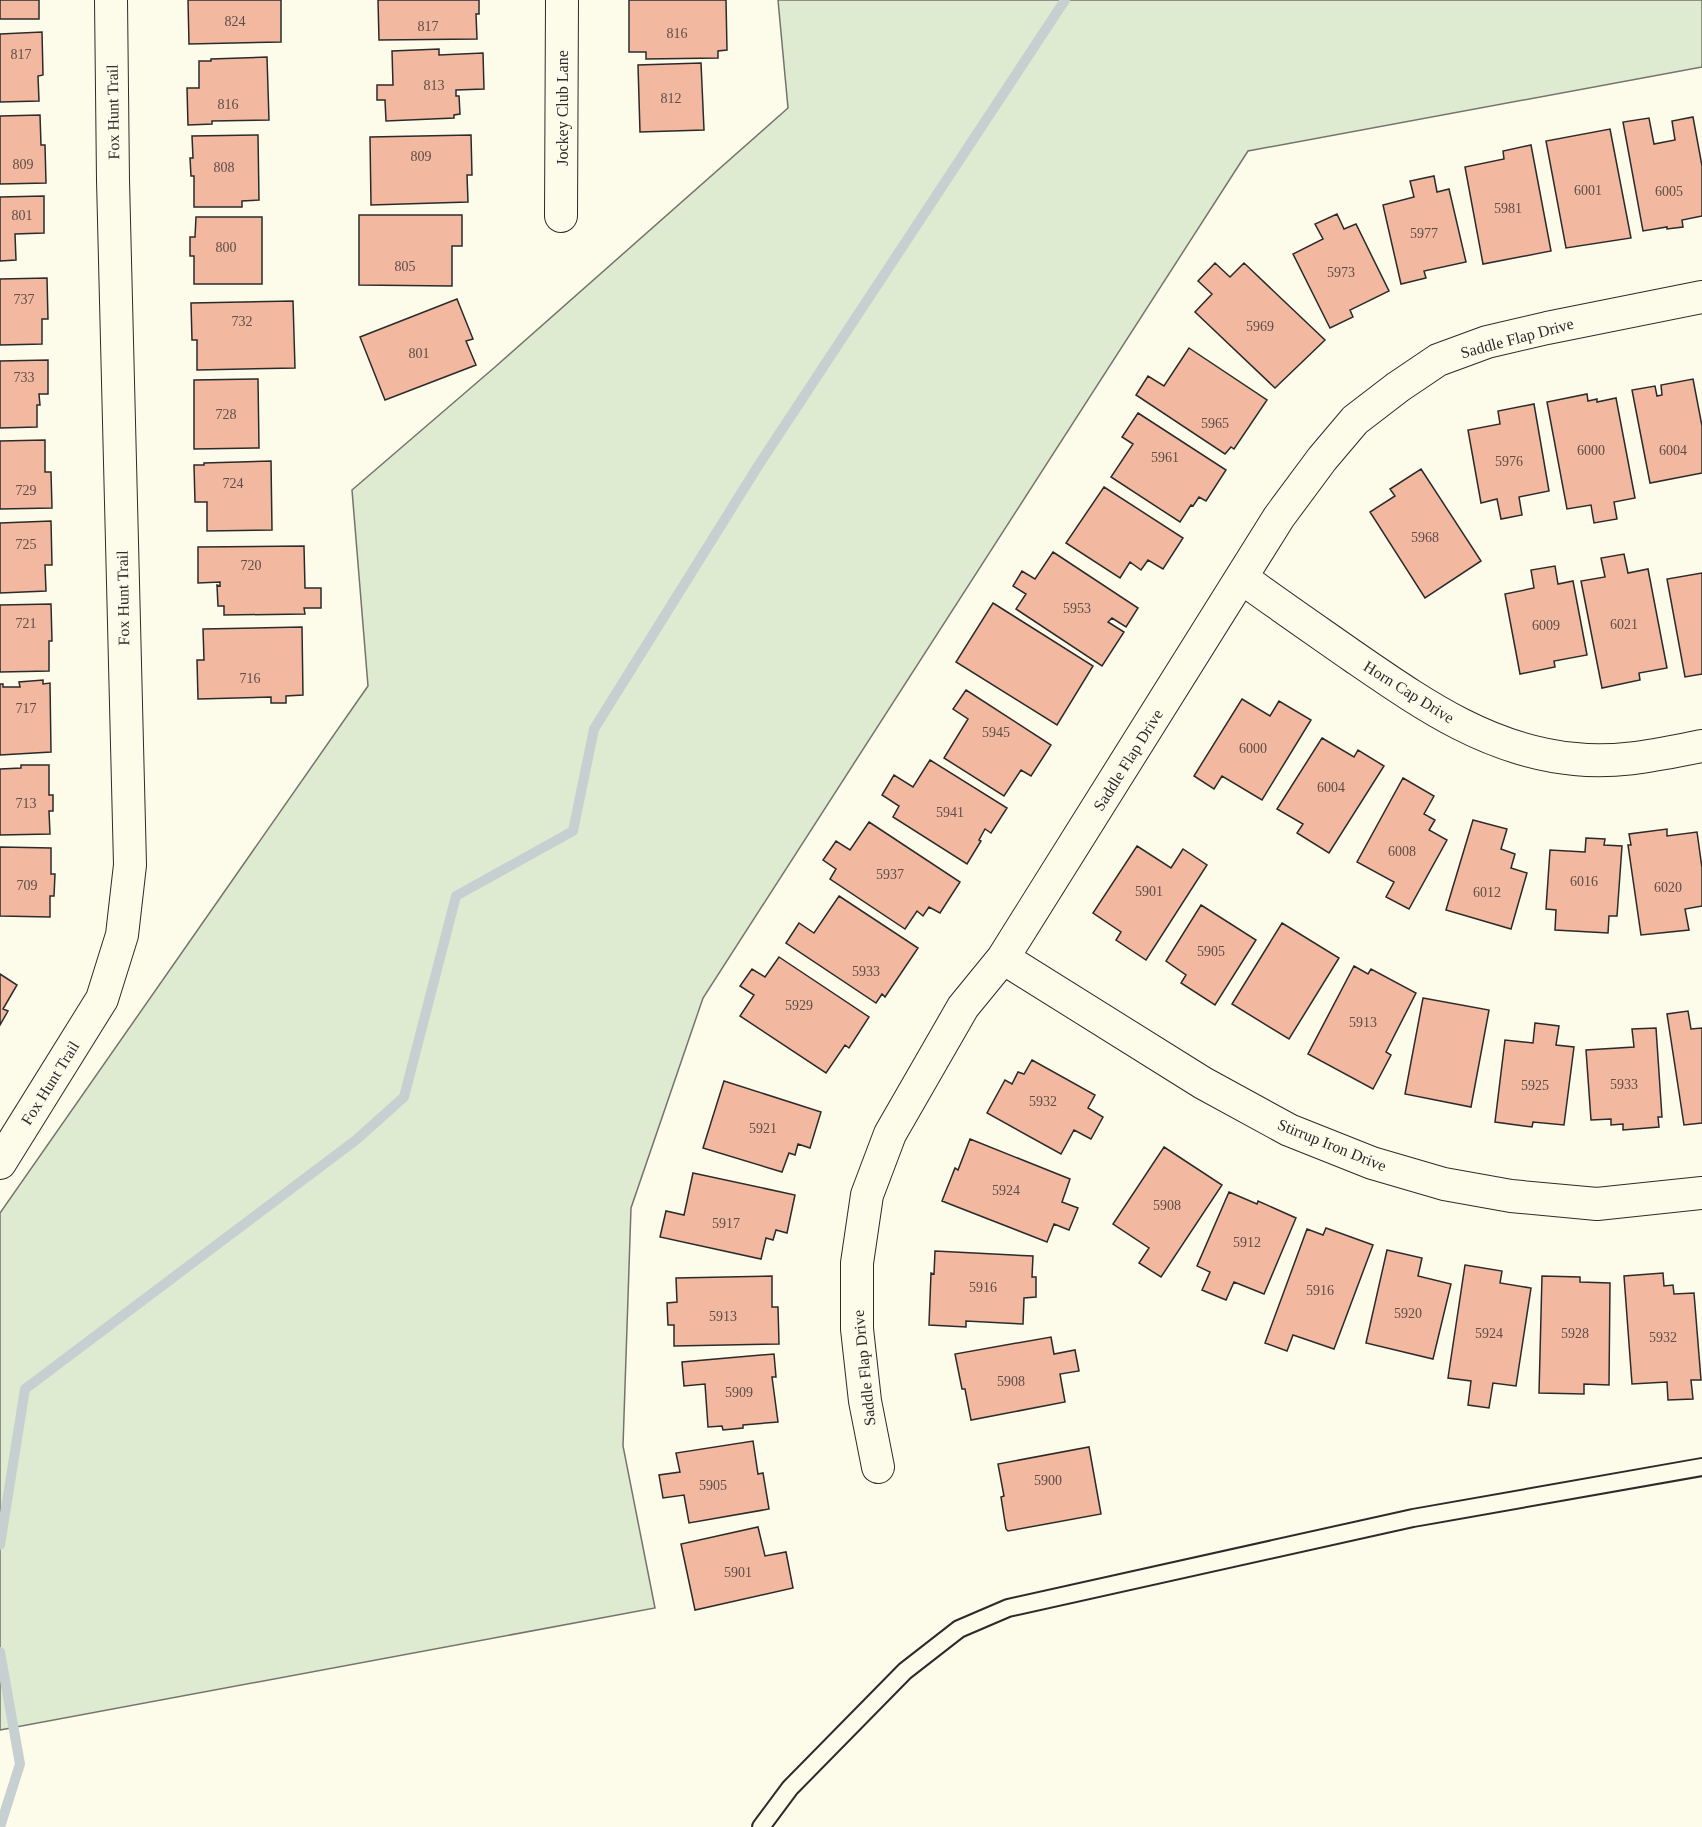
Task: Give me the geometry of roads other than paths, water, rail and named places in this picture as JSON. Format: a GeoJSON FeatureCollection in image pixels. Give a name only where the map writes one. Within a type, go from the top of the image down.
{"type":"FeatureCollection","features":[{"type":"Feature","properties":{"kind":"street","name":"Fox Hunt Trail"},"geometry":{"type":"LineString","coordinates":[[0,1163],[102,999],[122,935],[130,866],[113,192],[111,0]]}},
{"type":"Feature","properties":{"kind":"street","name":"Jockey Club Lane"},"geometry":{"type":"LineString","coordinates":[[561,216],[562,0]]}},
{"type":"Feature","properties":{"kind":"street","name":"Saddle Flap Drive"},"geometry":{"type":"LineString","coordinates":[[878,1467],[866,1401],[857,1329],[857,1263],[867,1195],[890,1134],[963,1007],[1003,958],[1279,517],[1322,459],[1355,420],[1438,360],[1487,342],[1702,297]]}},
{"type":"Feature","properties":{"kind":"street","name":"Horn Cap Drive"},"geometry":{"type":"LineString","coordinates":[[1242,579],[1434,711],[1484,736],[1531,752],[1576,760],[1631,760],[1702,746]]}},
{"type":"Feature","properties":{"kind":"street","name":"Stirrup Iron Drive"},"geometry":{"type":"LineString","coordinates":[[1003,958],[1213,1089],[1289,1130],[1372,1163],[1444,1184],[1511,1196],[1597,1204],[1702,1193]]}},
{"type":"Feature","properties":{"kind":"lane"},"geometry":{"type":"LineString","coordinates":[[761,1827],[790,1788],[905,1671],[959,1629],[1008,1608],[1413,1518],[1702,1467]]}},
{"type":"Feature","properties":{"kind":"waterway"},"geometry":{"type":"LineString","coordinates":[[0,1545],[25,1389],[356,1140],[404,1097],[456,896],[573,831],[594,729],[758,466],[1065,0]]}},
{"type":"Feature","properties":{"kind":"waterway"},"geometry":{"type":"LineString","coordinates":[[0,1652],[20,1764],[0,1827]]}}]}
